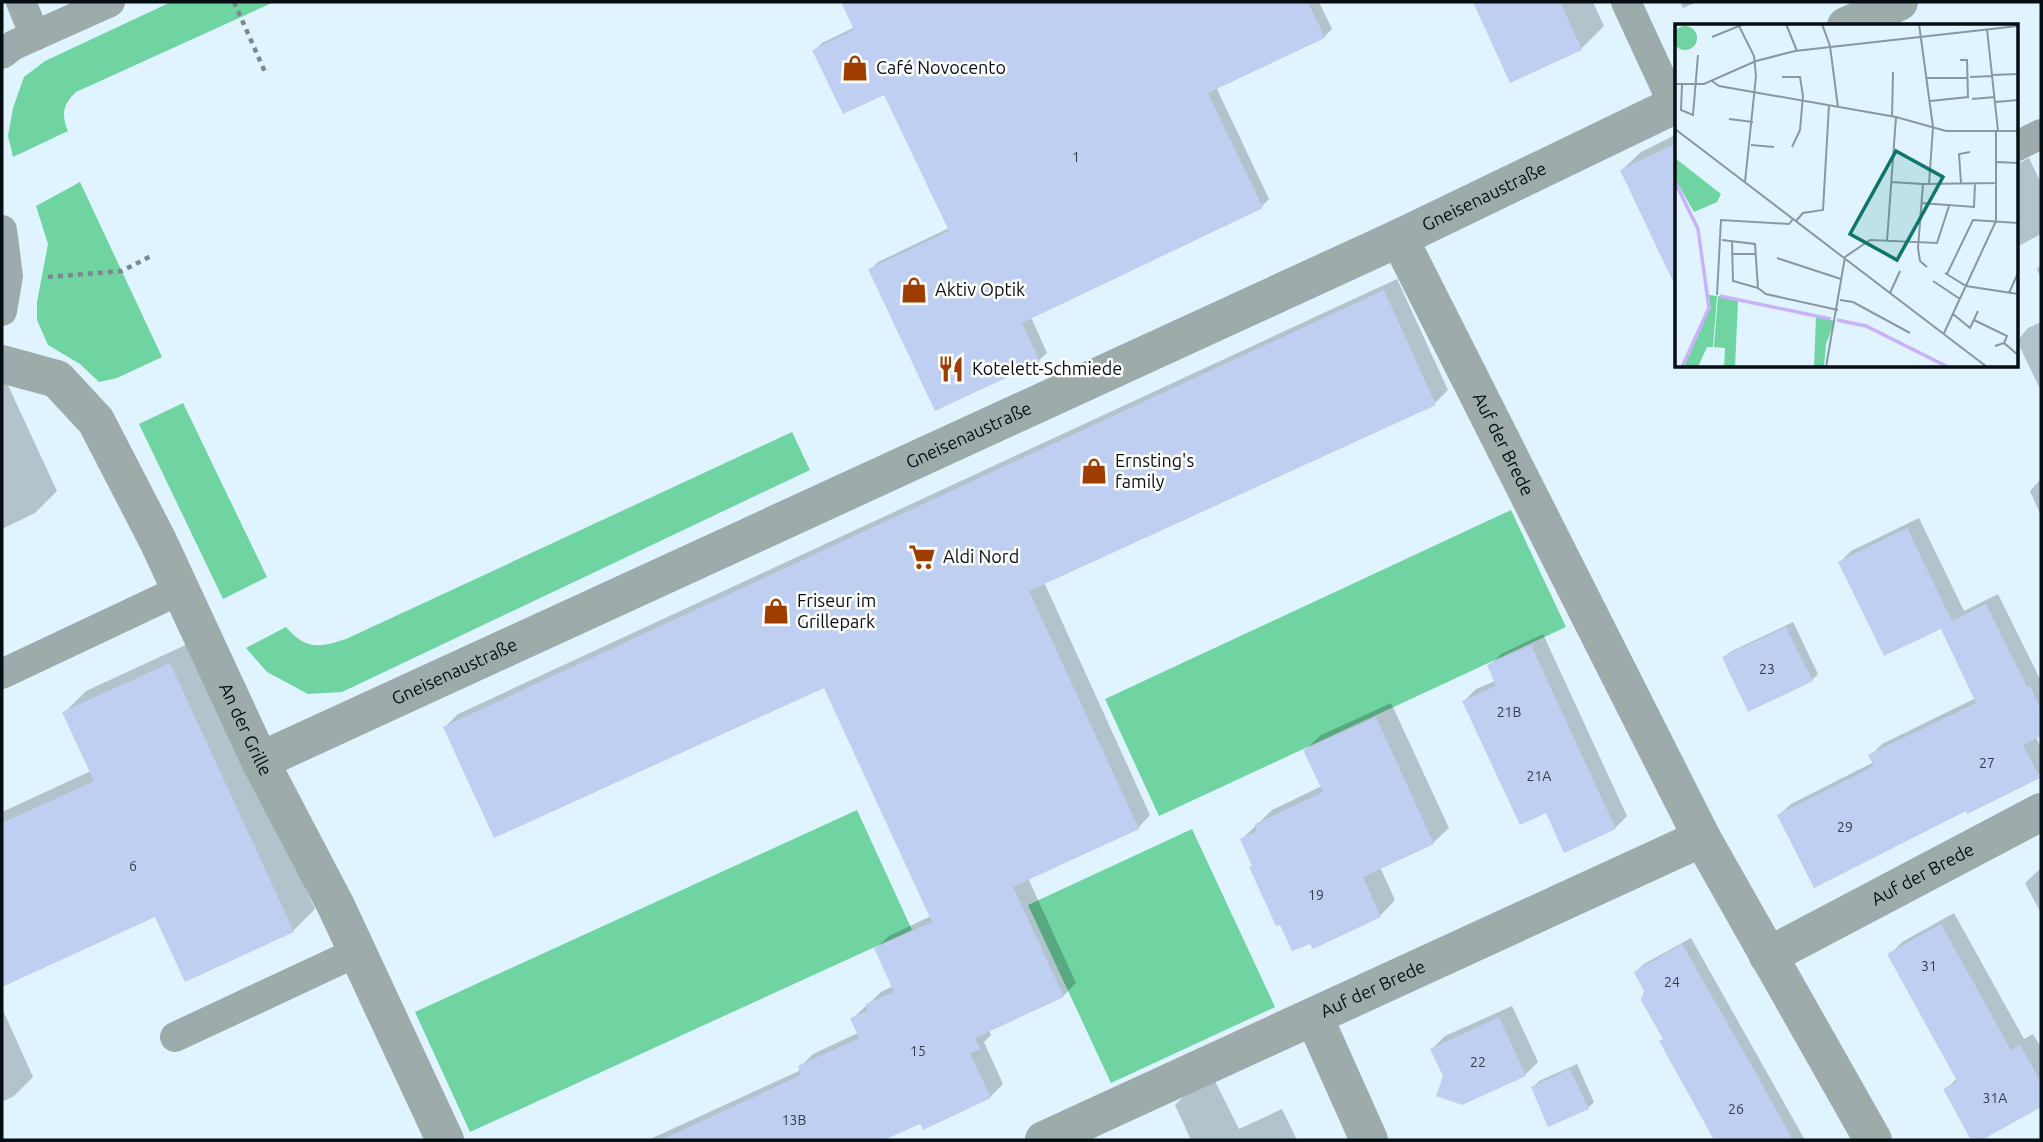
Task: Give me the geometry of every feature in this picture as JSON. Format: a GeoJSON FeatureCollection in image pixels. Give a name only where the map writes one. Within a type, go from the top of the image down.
{"type":"FeatureCollection","features":[{"type":"Feature","properties":{"kind":"street"},"geometry":{"type":"LineString","coordinates":[[1853,24],[1896,11]]}},
{"type":"Feature","properties":{"kind":"street","name":"Gneisenaustraße"},"geometry":{"type":"LineString","coordinates":[[260,761],[1399,238],[1675,105]]}},
{"type":"Feature","properties":{"kind":"street","name":"Auf der Brede"},"geometry":{"type":"LineString","coordinates":[[1399,238],[1702,838],[1873,1140]]}},
{"type":"Feature","properties":{"kind":"street","name":"An der Grille"},"geometry":{"type":"LineString","coordinates":[[2,364],[57,379],[96,421],[158,541],[260,761],[336,906],[445,1140]]}},
{"type":"Feature","properties":{"kind":"street","name":"Auf der Brede"},"geometry":{"type":"LineString","coordinates":[[1768,956],[2041,812]]}},
{"type":"Feature","properties":{"kind":"street","name":"Auf der Brede"},"geometry":{"type":"LineString","coordinates":[[1044,1140],[1702,838]]}},
{"type":"Feature","properties":{"kind":"street"},"geometry":{"type":"LineString","coordinates":[[1314,1017],[1369,1140]]}},
{"type":"Feature","properties":{"kind":"lane"},"geometry":{"type":"LineString","coordinates":[[21,2],[35,36]]}},
{"type":"Feature","properties":{"kind":"lane"},"geometry":{"type":"LineString","coordinates":[[2,54],[110,2]]}},
{"type":"Feature","properties":{"kind":"lane"},"geometry":{"type":"LineString","coordinates":[[1626,2],[1675,105]]}},
{"type":"Feature","properties":{"kind":"lane"},"geometry":{"type":"LineString","coordinates":[[2018,146],[2041,134]]}},
{"type":"Feature","properties":{"kind":"lane"},"geometry":{"type":"LineString","coordinates":[[2,230],[8,276],[2,311]]}},
{"type":"Feature","properties":{"kind":"lane"},"geometry":{"type":"LineString","coordinates":[[2,674],[180,590]]}},
{"type":"Feature","properties":{"kind":"lane"},"geometry":{"type":"LineString","coordinates":[[175,1037],[357,952]]}},
{"type":"Feature","properties":{"kind":"path"},"geometry":{"type":"LineString","coordinates":[[233,2],[265,72]]}},
{"type":"Feature","properties":{"kind":"path"},"geometry":{"type":"LineString","coordinates":[[8,276],[48,277],[122,271],[151,256]]}},
{"type":"Feature","properties":{"kind":"green space"},"geometry":{"type":"Polygon","coordinates":[[[171,2],[274,2],[76,92],[64,110],[68,131],[13,157],[8,136],[13,108],[24,77],[45,61],[171,2]]]}},
{"type":"Feature","properties":{"kind":"green space"},"geometry":{"type":"Polygon","coordinates":[[[80,182],[162,357],[117,378],[99,382],[80,364],[48,345],[37,320],[37,302],[48,244],[36,206],[80,182]]]}},
{"type":"Feature","properties":{"kind":"green space"},"geometry":{"type":"Polygon","coordinates":[[[183,403],[267,577],[223,599],[139,424],[183,403]]]}},
{"type":"Feature","properties":{"kind":"green space"},"geometry":{"type":"Polygon","coordinates":[[[792,432],[810,470],[342,692],[308,694],[267,672],[246,648],[286,627],[300,640],[313,645],[346,639],[792,432]]]}},
{"type":"Feature","properties":{"kind":"green space"},"geometry":{"type":"Polygon","coordinates":[[[1511,510],[1566,627],[1159,816],[1105,699],[1511,510]]]}},
{"type":"Feature","properties":{"kind":"green space"},"geometry":{"type":"Polygon","coordinates":[[[857,810],[912,930],[470,1132],[415,1012],[857,810]]]}},
{"type":"Feature","properties":{"kind":"green space"},"geometry":{"type":"Polygon","coordinates":[[[1192,829],[1275,1007],[1111,1083],[1028,905],[1192,829]]]}},
{"type":"Feature","properties":{"kind":"building"},"geometry":{"type":"Polygon","coordinates":[[[841,2],[1308,2],[1325,38],[1208,93],[1263,208],[1022,323],[1040,362],[935,411],[868,269],[949,231],[884,95],[843,114],[812,50],[854,30],[841,2]]]}},
{"type":"Feature","properties":{"kind":"building"},"geometry":{"type":"Polygon","coordinates":[[[1473,2],[1560,2],[1582,50],[1510,83],[1473,2]]]}},
{"type":"Feature","properties":{"kind":"building"},"geometry":{"type":"Polygon","coordinates":[[[1675,144],[1675,286],[1620,170],[1675,144]]]}},
{"type":"Feature","properties":{"kind":"building"},"geometry":{"type":"Polygon","coordinates":[[[1384,290],[1436,405],[1029,591],[1139,829],[1013,887],[1064,997],[975,1038],[980,1049],[970,1053],[991,1098],[923,1130],[920,1124],[884,1140],[661,1140],[801,1075],[798,1066],[859,1038],[850,1018],[867,1011],[866,1004],[894,992],[874,948],[932,922],[824,688],[494,838],[443,727],[1384,290]]]}},
{"type":"Feature","properties":{"kind":"building"},"geometry":{"type":"Polygon","coordinates":[[[1907,528],[1952,621],[1986,604],[2027,687],[2030,686],[2041,709],[2041,736],[2023,745],[2040,778],[1967,814],[1966,811],[1814,888],[1777,815],[1874,766],[1868,755],[1976,703],[1941,629],[1884,656],[1838,562],[1907,528]]]}},
{"type":"Feature","properties":{"kind":"building"},"geometry":{"type":"Polygon","coordinates":[[[1786,627],[1813,681],[1748,712],[1722,657],[1786,627]]]}},
{"type":"Feature","properties":{"kind":"building"},"geometry":{"type":"Polygon","coordinates":[[[1531,645],[1616,829],[1564,853],[1546,813],[1520,825],[1462,701],[1496,686],[1487,665],[1531,645]]]}},
{"type":"Feature","properties":{"kind":"building"},"geometry":{"type":"Polygon","coordinates":[[[170,663],[294,932],[185,982],[155,917],[2,987],[2,823],[94,781],[62,712],[170,663]]]}},
{"type":"Feature","properties":{"kind":"building"},"geometry":{"type":"Polygon","coordinates":[[[1376,717],[1434,844],[1363,877],[1381,917],[1313,949],[1310,944],[1292,951],[1280,925],[1276,926],[1249,867],[1252,866],[1240,839],[1257,831],[1255,824],[1323,792],[1303,750],[1376,717]]]}},
{"type":"Feature","properties":{"kind":"building"},"geometry":{"type":"Polygon","coordinates":[[[1941,924],[2011,1050],[2020,1045],[2041,1082],[2041,1107],[1982,1140],[1971,1140],[1943,1089],[1957,1081],[1887,954],[1941,924]]]}},
{"type":"Feature","properties":{"kind":"building"},"geometry":{"type":"Polygon","coordinates":[[[1682,944],[1793,1140],[1714,1140],[1659,1041],[1663,1039],[1641,1000],[1644,991],[1634,972],[1682,944]]]}},
{"type":"Feature","properties":{"kind":"building"},"geometry":{"type":"Polygon","coordinates":[[[1499,1017],[1526,1076],[1462,1105],[1436,1096],[1443,1076],[1430,1049],[1499,1017]]]}},
{"type":"Feature","properties":{"kind":"building"},"geometry":{"type":"Polygon","coordinates":[[[1570,1069],[1589,1109],[1548,1127],[1531,1087],[1570,1069]]]}},
{"type":"Feature","properties":{"kind":"place","name":"Café Novocento"},"geometry":{"type":"Point","coordinates":[855,68]}},
{"type":"Feature","properties":{"kind":"place","name":"Aktiv Optik"},"geometry":{"type":"Point","coordinates":[914,290]}},
{"type":"Feature","properties":{"kind":"place","name":"Kotelett-Schmiede"},"geometry":{"type":"Point","coordinates":[951,369]}},
{"type":"Feature","properties":{"kind":"place","name":"Ernsting's family"},"geometry":{"type":"Point","coordinates":[1094,471]}},
{"type":"Feature","properties":{"kind":"place","name":"Aldi Nord"},"geometry":{"type":"Point","coordinates":[922,557]}},
{"type":"Feature","properties":{"kind":"place","name":"Friseur im Grillepark"},"geometry":{"type":"Point","coordinates":[776,611]}}]}
